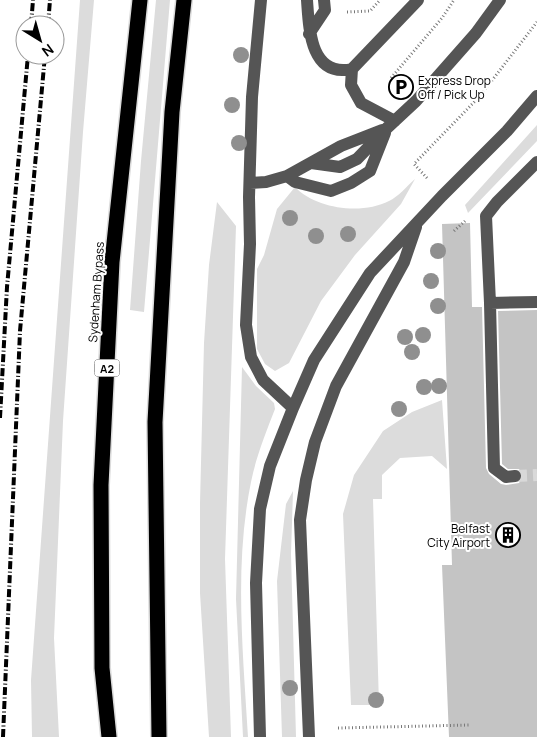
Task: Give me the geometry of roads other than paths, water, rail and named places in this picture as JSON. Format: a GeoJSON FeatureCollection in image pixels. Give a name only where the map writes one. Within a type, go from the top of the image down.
{"type":"FeatureCollection","features":[{"type":"Feature","properties":{"kind":"highway","name":"Sydenham Bypass"},"geometry":{"type":"LineString","coordinates":[[109,737],[102,668],[101,485],[112,262],[140,0]]}},
{"type":"Feature","properties":{"kind":"highway"},"geometry":{"type":"LineString","coordinates":[[159,737],[156,422],[172,112],[184,0]]}},
{"type":"Feature","properties":{"kind":"street"},"geometry":{"type":"LineString","coordinates":[[261,0],[252,97],[250,244],[246,325],[251,357],[263,380],[293,408]]}},
{"type":"Feature","properties":{"kind":"street"},"geometry":{"type":"LineString","coordinates":[[307,0],[309,34],[315,52],[329,68],[344,71],[352,69],[418,0]]}},
{"type":"Feature","properties":{"kind":"street"},"geometry":{"type":"LineString","coordinates":[[309,34],[325,10],[324,0]]}},
{"type":"Feature","properties":{"kind":"street"},"geometry":{"type":"LineString","coordinates":[[311,162],[340,167],[357,159],[416,101],[476,33],[500,0]]}},
{"type":"Feature","properties":{"kind":"street"},"geometry":{"type":"LineString","coordinates":[[352,69],[351,85],[361,104],[391,124]]}},
{"type":"Feature","properties":{"kind":"street"},"geometry":{"type":"LineString","coordinates":[[260,737],[256,583],[260,509],[270,466],[293,408],[314,360],[370,273],[507,131],[537,96]]}},
{"type":"Feature","properties":{"kind":"street"},"geometry":{"type":"LineString","coordinates":[[250,183],[266,182],[287,176],[341,146],[391,124]]}},
{"type":"Feature","properties":{"kind":"street"},"geometry":{"type":"LineString","coordinates":[[287,176],[295,182],[331,191],[351,183],[370,171],[391,124]]}},
{"type":"Feature","properties":{"kind":"street"},"geometry":{"type":"LineString","coordinates":[[515,476],[506,477],[494,468],[486,216],[497,202],[537,162]]}},
{"type":"Feature","properties":{"kind":"street"},"geometry":{"type":"LineString","coordinates":[[309,737],[300,520],[306,480],[315,442],[336,386],[404,262],[418,222]]}},
{"type":"Feature","properties":{"kind":"street"},"geometry":{"type":"LineString","coordinates":[[490,303],[537,302]]}},
{"type":"Feature","properties":{"kind":"tunnel"},"geometry":{"type":"LineString","coordinates":[[515,476],[537,475]]}},
{"type":"Feature","properties":{"kind":"railway"},"geometry":{"type":"LineString","coordinates":[[32,15],[33,0]]}},
{"type":"Feature","properties":{"kind":"railway"},"geometry":{"type":"LineString","coordinates":[[49,15],[50,0]]}},
{"type":"Feature","properties":{"kind":"railway"},"geometry":{"type":"LineString","coordinates":[[0,418],[7,287],[27,65]]}},
{"type":"Feature","properties":{"kind":"railway"},"geometry":{"type":"LineString","coordinates":[[3,737],[20,331],[44,65]]}},
{"type":"Feature","properties":{"kind":"place","name":"Express Drop Off / Pick Up"},"geometry":{"type":"Point","coordinates":[401,87]}},
{"type":"Feature","properties":{"kind":"place","name":"Belfast City Airport"},"geometry":{"type":"Point","coordinates":[508,535]}}]}
